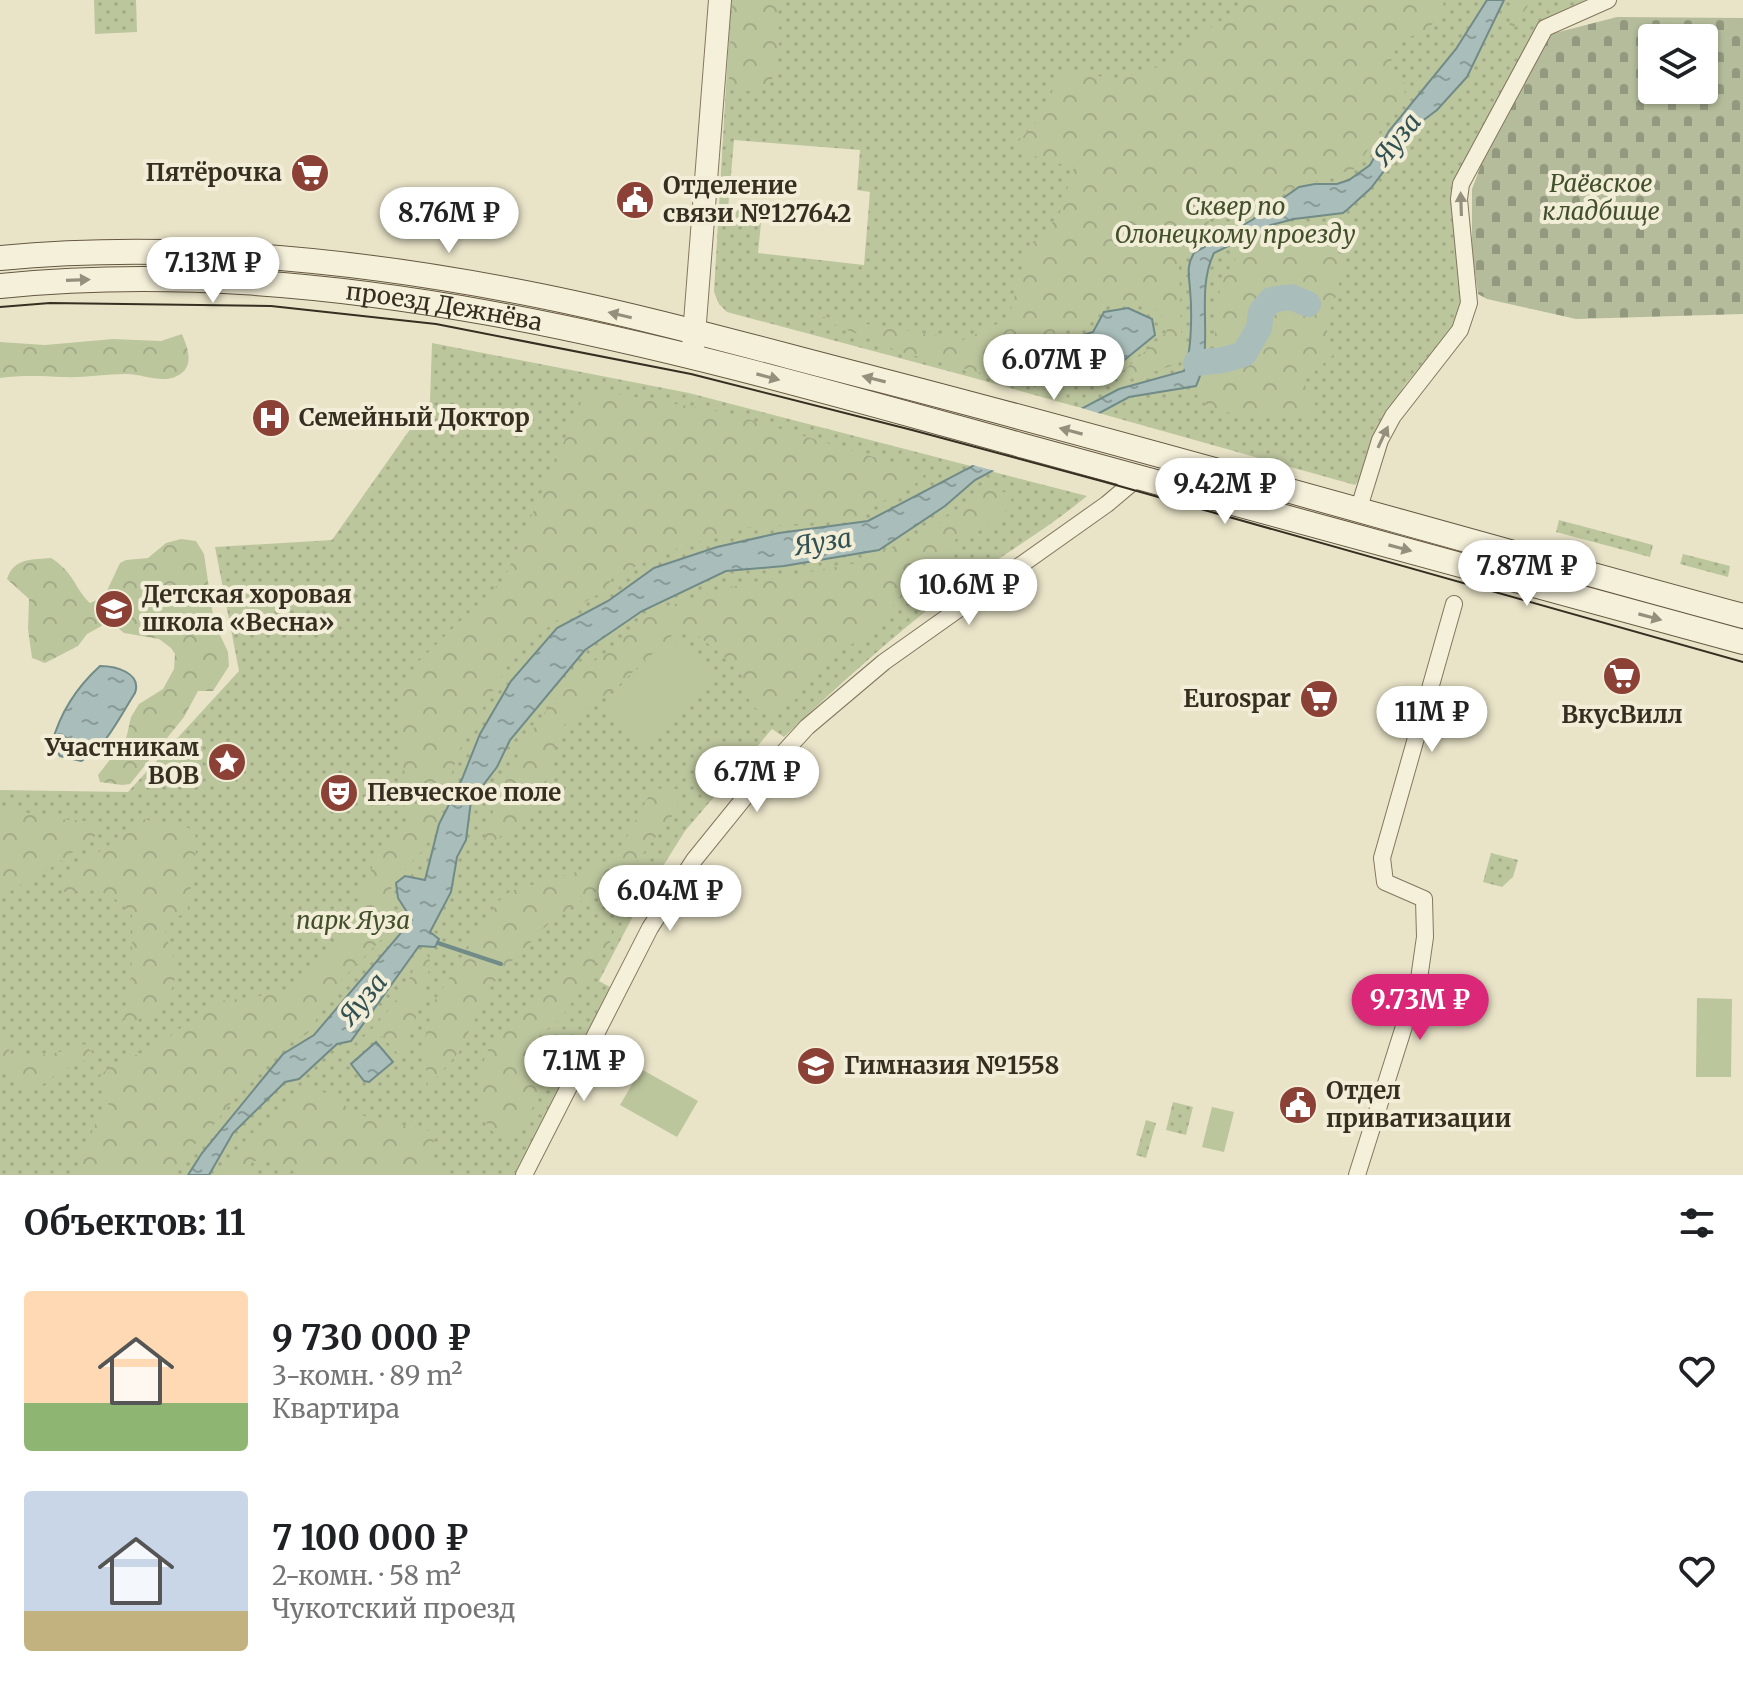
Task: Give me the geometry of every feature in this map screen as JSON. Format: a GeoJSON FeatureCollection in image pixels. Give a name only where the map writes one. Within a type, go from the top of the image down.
{"type":"FeatureCollection","features":[{"type":"Feature","properties":{"kind":"main road","name":"проезд Дежнёва"},"geometry":{"type":"LineString","coordinates":[[0,258],[107,253],[276,257],[369,267],[513,290],[950,398],[1743,616]]}},
{"type":"Feature","properties":{"kind":"main road","name":"проезд Дежнёва"},"geometry":{"type":"LineString","coordinates":[[0,286],[111,279],[278,283],[399,298],[511,317],[692,357],[1743,642]]}},
{"type":"Feature","properties":{"kind":"street"},"geometry":{"type":"LineString","coordinates":[[692,357],[720,0]]}},
{"type":"Feature","properties":{"kind":"street"},"geometry":{"type":"LineString","coordinates":[[1358,511],[1380,440],[1393,416],[1466,318],[1469,289],[1459,199],[1461,184],[1545,28],[1608,0]]}},
{"type":"Feature","properties":{"kind":"street"},"geometry":{"type":"LineString","coordinates":[[524,1175],[650,928],[694,860],[762,776],[819,717],[884,662],[1107,504],[1129,475]]}},
{"type":"Feature","properties":{"kind":"street"},"geometry":{"type":"LineString","coordinates":[[1357,1175],[1419,979],[1425,937],[1424,899],[1385,882],[1382,858],[1454,604]]}},
{"type":"Feature","properties":{"kind":"green space"},"geometry":{"type":"Polygon","coordinates":[[[94,0],[136,0],[137,32],[95,34],[94,0]]]}},
{"type":"Feature","properties":{"kind":"green space","name":"Сквер по Олонецкому проезду"},"geometry":{"type":"Polygon","coordinates":[[[731,0],[1586,0],[1539,23],[1454,185],[1464,298],[1457,323],[1405,385],[1381,426],[1355,485],[727,312],[714,292],[731,0]],[[734,140],[728,209],[762,213],[758,253],[864,265],[870,192],[857,190],[860,150],[734,140]]]}},
{"type":"Feature","properties":{"kind":"green space"},"geometry":{"type":"Polygon","coordinates":[[[732,0],[779,0],[777,63],[769,84],[760,92],[739,90],[729,79],[732,0]]]}},
{"type":"Feature","properties":{"kind":"green space"},"geometry":{"type":"Polygon","coordinates":[[[1247,0],[1442,0],[1444,7],[1426,29],[1399,39],[1389,67],[1403,79],[1405,94],[1355,169],[1278,193],[1239,222],[1231,200],[1210,198],[1201,210],[1209,222],[1207,230],[1179,265],[1182,356],[1171,366],[1120,382],[1120,374],[1167,332],[1161,311],[1138,304],[1101,301],[1082,325],[1055,331],[1056,366],[1065,392],[1058,393],[900,352],[812,315],[963,340],[1008,319],[1029,246],[1059,216],[1074,168],[1017,151],[1016,144],[1037,121],[1061,75],[1068,71],[1116,79],[1168,64],[1191,41],[1246,4],[1247,0]]]}},
{"type":"Feature","properties":{"kind":"green space"},"geometry":{"type":"Polygon","coordinates":[[[1519,0],[1532,0],[1505,36],[1519,0]]]}},
{"type":"Feature","properties":{"kind":"green space","name":"Раёвское кладбище"},"geometry":{"type":"Polygon","coordinates":[[[1617,17],[1743,18],[1743,314],[1576,319],[1487,299],[1478,294],[1472,251],[1472,189],[1486,152],[1547,35],[1617,17]]]}},
{"type":"Feature","properties":{"kind":"green space"},"geometry":{"type":"Polygon","coordinates":[[[1321,227],[1343,265],[1336,296],[1325,322],[1333,355],[1303,382],[1318,410],[1305,417],[1245,415],[1211,410],[1196,394],[1210,369],[1219,297],[1229,269],[1238,255],[1282,232],[1321,227]]]}},
{"type":"Feature","properties":{"kind":"green space"},"geometry":{"type":"Polygon","coordinates":[[[182,334],[188,363],[182,373],[169,379],[126,374],[0,378],[0,342],[45,345],[113,339],[161,341],[182,334]]]}},
{"type":"Feature","properties":{"kind":"green space","name":"парк Яуза"},"geometry":{"type":"Polygon","coordinates":[[[432,343],[689,393],[1087,496],[929,609],[784,737],[772,729],[685,831],[641,901],[599,981],[610,987],[517,1175],[0,1175],[0,790],[128,792],[239,671],[215,547],[332,540],[430,401],[432,343]]]}},
{"type":"Feature","properties":{"kind":"green space"},"geometry":{"type":"Polygon","coordinates":[[[587,389],[728,413],[926,473],[915,484],[849,520],[742,528],[667,552],[613,577],[604,591],[566,613],[517,652],[462,744],[437,815],[439,824],[423,850],[391,884],[395,926],[343,978],[307,1034],[273,1051],[215,1123],[166,1175],[74,1175],[98,1118],[110,1107],[96,1081],[109,1067],[159,1045],[214,1002],[268,995],[295,986],[336,950],[382,845],[391,846],[407,830],[409,795],[398,739],[401,692],[417,663],[504,579],[587,389]]]}},
{"type":"Feature","properties":{"kind":"green space"},"geometry":{"type":"Polygon","coordinates":[[[982,490],[1013,493],[1009,508],[987,528],[956,539],[932,576],[902,594],[871,632],[822,663],[795,700],[772,717],[754,707],[737,669],[683,625],[618,686],[568,721],[558,732],[549,776],[529,816],[481,850],[506,780],[542,716],[574,678],[654,610],[743,584],[863,562],[875,553],[922,536],[982,490]]]}},
{"type":"Feature","properties":{"kind":"green space"},"geometry":{"type":"Polygon","coordinates":[[[1559,520],[1653,545],[1650,557],[1556,532],[1559,520]]]}},
{"type":"Feature","properties":{"kind":"green space"},"geometry":{"type":"Polygon","coordinates":[[[181,539],[196,541],[204,554],[214,622],[228,652],[229,666],[213,691],[198,691],[184,717],[130,784],[100,782],[98,775],[126,739],[131,717],[139,704],[163,689],[174,669],[175,654],[159,639],[124,633],[107,623],[87,634],[78,646],[45,663],[32,658],[28,629],[29,599],[7,579],[19,563],[51,558],[65,569],[90,603],[104,597],[120,563],[148,558],[166,543],[181,539]]]}},
{"type":"Feature","properties":{"kind":"green space"},"geometry":{"type":"Polygon","coordinates":[[[1683,554],[1730,566],[1728,577],[1680,564],[1683,554]]]}},
{"type":"Feature","properties":{"kind":"green space"},"geometry":{"type":"Polygon","coordinates":[[[681,637],[720,677],[648,748],[609,708],[681,637]]]}},
{"type":"Feature","properties":{"kind":"green space"},"geometry":{"type":"Polygon","coordinates":[[[665,787],[681,790],[676,811],[629,871],[554,918],[511,962],[491,986],[459,1052],[428,1087],[423,1044],[435,1000],[499,901],[511,891],[614,861],[651,792],[665,787]]]}},
{"type":"Feature","properties":{"kind":"green space"},"geometry":{"type":"Polygon","coordinates":[[[0,807],[57,819],[101,822],[106,828],[55,865],[0,897],[0,807]]]}},
{"type":"Feature","properties":{"kind":"green space"},"geometry":{"type":"Polygon","coordinates":[[[145,819],[189,828],[196,837],[196,850],[187,913],[166,921],[165,930],[176,971],[169,995],[159,1009],[131,1026],[123,1027],[130,991],[132,913],[101,892],[64,892],[60,886],[88,860],[145,819]]]}},
{"type":"Feature","properties":{"kind":"green space"},"geometry":{"type":"Polygon","coordinates":[[[1491,853],[1518,860],[1513,877],[1502,887],[1483,882],[1491,853]]]}},
{"type":"Feature","properties":{"kind":"green space"},"geometry":{"type":"Polygon","coordinates":[[[611,924],[612,939],[563,1016],[530,1044],[543,1087],[522,1128],[513,1139],[498,1137],[488,1126],[478,1098],[481,1069],[491,1042],[611,924]]]}},
{"type":"Feature","properties":{"kind":"green space"},"geometry":{"type":"Polygon","coordinates":[[[426,953],[431,963],[401,1057],[382,1036],[362,1048],[357,1043],[390,1009],[419,959],[426,953]]]}},
{"type":"Feature","properties":{"kind":"green space"},"geometry":{"type":"Polygon","coordinates":[[[1697,998],[1732,999],[1731,1077],[1696,1077],[1697,998]]]}},
{"type":"Feature","properties":{"kind":"green space"},"geometry":{"type":"Polygon","coordinates":[[[6,1041],[11,1056],[49,1054],[85,1044],[93,1054],[87,1060],[60,1071],[37,1089],[30,1089],[13,1074],[0,1074],[0,1042],[6,1041]]]}},
{"type":"Feature","properties":{"kind":"green space"},"geometry":{"type":"Polygon","coordinates":[[[641,1069],[698,1101],[677,1137],[620,1105],[641,1069]]]}},
{"type":"Feature","properties":{"kind":"green space"},"geometry":{"type":"Polygon","coordinates":[[[312,1085],[360,1115],[434,1132],[433,1161],[444,1175],[296,1175],[266,1158],[252,1162],[246,1175],[219,1175],[249,1136],[312,1085]]]}},
{"type":"Feature","properties":{"kind":"green space"},"geometry":{"type":"Polygon","coordinates":[[[1173,1102],[1193,1107],[1186,1135],[1166,1130],[1173,1102]]]}},
{"type":"Feature","properties":{"kind":"green space"},"geometry":{"type":"Polygon","coordinates":[[[1212,1107],[1234,1112],[1224,1152],[1202,1147],[1212,1107]]]}},
{"type":"Feature","properties":{"kind":"green space"},"geometry":{"type":"Polygon","coordinates":[[[1146,1120],[1156,1123],[1146,1158],[1136,1155],[1146,1120]]]}},
{"type":"Feature","properties":{"kind":"water","name":"Яуза"},"geometry":{"type":"Polygon","coordinates":[[[1487,0],[1504,0],[1467,77],[1437,110],[1421,122],[1371,188],[1343,213],[1271,225],[1214,253],[1206,285],[1202,370],[1196,386],[1129,397],[975,480],[945,506],[879,550],[784,566],[726,571],[642,611],[585,650],[510,740],[497,767],[471,801],[466,840],[457,857],[451,892],[430,932],[439,939],[435,947],[419,946],[351,1041],[337,1044],[299,1079],[285,1082],[233,1133],[209,1175],[188,1175],[202,1153],[283,1054],[314,1035],[412,920],[398,898],[396,883],[405,876],[425,880],[439,824],[480,734],[511,681],[557,628],[608,601],[654,568],[717,547],[779,533],[868,521],[1119,389],[1184,371],[1191,331],[1189,266],[1194,253],[1252,220],[1299,187],[1337,184],[1349,180],[1370,165],[1389,131],[1456,49],[1487,0]]]}},
{"type":"Feature","properties":{"kind":"water"},"geometry":{"type":"Polygon","coordinates":[[[1128,308],[1152,319],[1155,335],[1106,375],[1077,368],[1067,354],[1072,338],[1093,332],[1104,312],[1128,308]]]}},
{"type":"Feature","properties":{"kind":"water"},"geometry":{"type":"Polygon","coordinates":[[[100,666],[126,672],[135,680],[135,693],[112,731],[90,755],[81,761],[60,756],[52,743],[60,721],[77,692],[100,666]]]}},
{"type":"Feature","properties":{"kind":"water"},"geometry":{"type":"Polygon","coordinates":[[[376,1042],[393,1062],[369,1082],[364,1081],[351,1064],[376,1042]]]}},
{"type":"Feature","properties":{"kind":"pier"},"geometry":{"type":"Polygon","coordinates":[[[1078,407],[1105,415],[999,472],[965,463],[1078,407]]]}},
{"type":"Feature","properties":{"kind":"waterway"},"geometry":{"type":"LineString","coordinates":[[1196,363],[1244,354],[1259,328],[1261,312],[1271,300],[1291,297],[1308,304]]}},
{"type":"Feature","properties":{"kind":"waterway"},"geometry":{"type":"LineString","coordinates":[[438,943],[501,964]]}},
{"type":"Feature","properties":{"kind":"tram line"},"geometry":{"type":"LineString","coordinates":[[0,307],[50,303],[271,306],[436,324],[691,374],[1105,482],[1743,662]]}},
{"type":"Feature","properties":{"kind":"place","name":"Пятёрочка"},"geometry":{"type":"Point","coordinates":[310,173]}},
{"type":"Feature","properties":{"kind":"place","name":"Отделение связи №127642"},"geometry":{"type":"Point","coordinates":[635,200]}},
{"type":"Feature","properties":{"kind":"place","name":"Семейный Доктор"},"geometry":{"type":"Point","coordinates":[271,418]}},
{"type":"Feature","properties":{"kind":"place","name":"Детская хоровая школа «Весна»"},"geometry":{"type":"Point","coordinates":[114,609]}},
{"type":"Feature","properties":{"kind":"place","name":"ВкусВилл"},"geometry":{"type":"Point","coordinates":[1622,676]}},
{"type":"Feature","properties":{"kind":"place","name":"Eurospar"},"geometry":{"type":"Point","coordinates":[1319,699]}},
{"type":"Feature","properties":{"kind":"place","name":"Участникам ВОВ"},"geometry":{"type":"Point","coordinates":[227,762]}},
{"type":"Feature","properties":{"kind":"place","name":"Певческое поле"},"geometry":{"type":"Point","coordinates":[339,793]}},
{"type":"Feature","properties":{"kind":"place","name":"Гимназия №1558"},"geometry":{"type":"Point","coordinates":[816,1066]}},
{"type":"Feature","properties":{"kind":"place","name":"Отдел приватизации"},"geometry":{"type":"Point","coordinates":[1298,1105]}}]}
